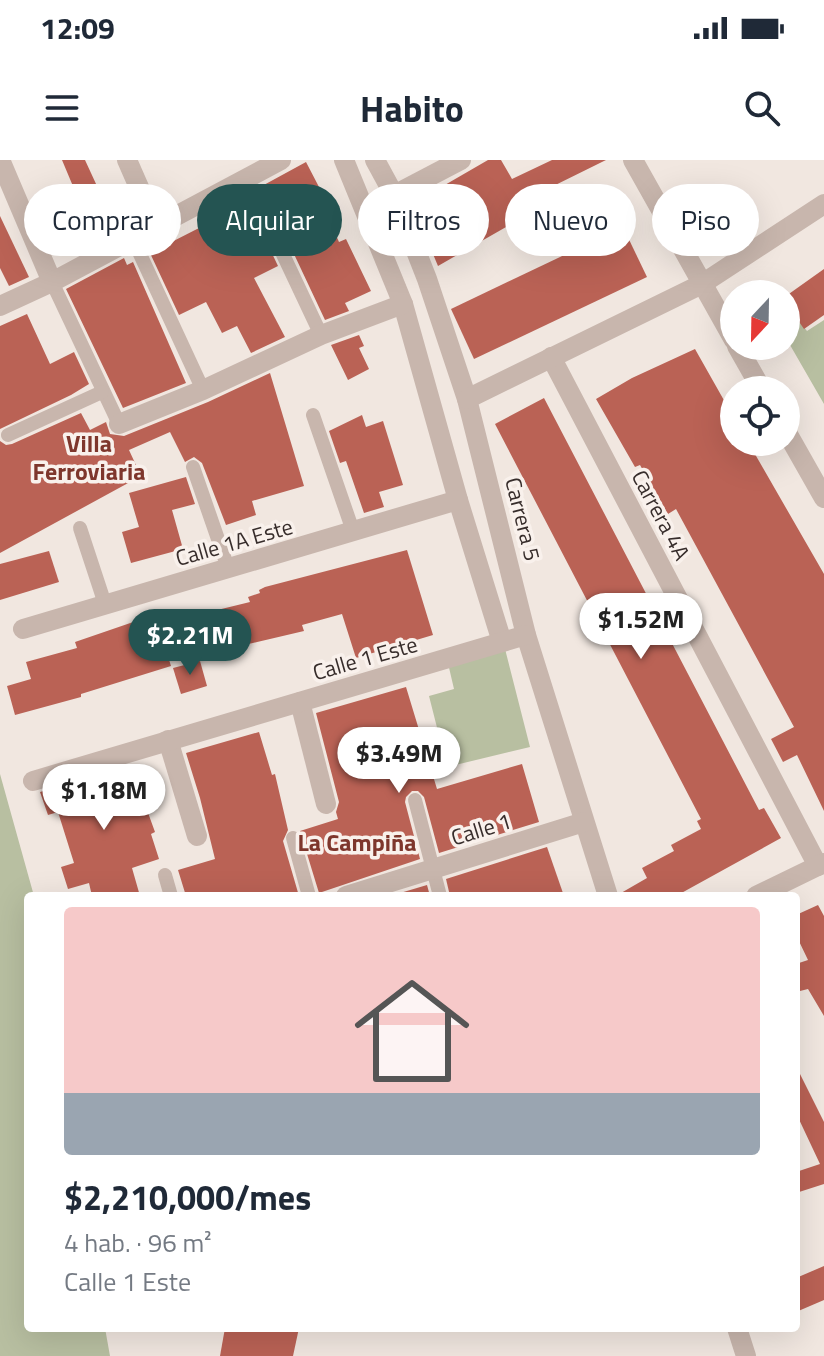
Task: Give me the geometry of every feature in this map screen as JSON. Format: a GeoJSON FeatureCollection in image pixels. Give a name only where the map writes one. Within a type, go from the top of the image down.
{"type":"FeatureCollection","features":[{"type":"Feature","properties":{"kind":"street"},"geometry":{"type":"LineString","coordinates":[[127,160],[138,184]]}},
{"type":"Feature","properties":{"kind":"street"},"geometry":{"type":"LineString","coordinates":[[181,213],[281,160]]}},
{"type":"Feature","properties":{"kind":"street"},"geometry":{"type":"LineString","coordinates":[[344,160],[403,304],[502,642]]}},
{"type":"Feature","properties":{"kind":"street","name":"Carrera 5"},"geometry":{"type":"LineString","coordinates":[[375,160],[388,184]]}},
{"type":"Feature","properties":{"kind":"street"},"geometry":{"type":"LineString","coordinates":[[415,184],[461,160]]}},
{"type":"Feature","properties":{"kind":"street"},"geometry":{"type":"LineString","coordinates":[[633,160],[720,316]]}},
{"type":"Feature","properties":{"kind":"street"},"geometry":{"type":"LineString","coordinates":[[1,162],[52,282]]}},
{"type":"Feature","properties":{"kind":"street"},"geometry":{"type":"LineString","coordinates":[[467,399],[702,284],[824,204]]}},
{"type":"Feature","properties":{"kind":"street"},"geometry":{"type":"LineString","coordinates":[[0,306],[101,256]]}},
{"type":"Feature","properties":{"kind":"street","name":"Carrera 5"},"geometry":{"type":"LineString","coordinates":[[418,256],[467,399],[526,635],[607,892]]}},
{"type":"Feature","properties":{"kind":"street"},"geometry":{"type":"LineString","coordinates":[[119,424],[203,390],[321,335],[403,304]]}},
{"type":"Feature","properties":{"kind":"street","name":"Carrera 4A"},"geometry":{"type":"LineString","coordinates":[[551,357],[821,865]]}},
{"type":"Feature","properties":{"kind":"street"},"geometry":{"type":"LineString","coordinates":[[800,456],[824,498]]}},
{"type":"Feature","properties":{"kind":"street","name":"Calle 1A Este"},"geometry":{"type":"LineString","coordinates":[[23,629],[458,500]]}},
{"type":"Feature","properties":{"kind":"street","name":"Calle 1 Este"},"geometry":{"type":"LineString","coordinates":[[33,781],[526,635]]}},
{"type":"Feature","properties":{"kind":"street"},"geometry":{"type":"LineString","coordinates":[[300,702],[326,804]]}},
{"type":"Feature","properties":{"kind":"street"},"geometry":{"type":"LineString","coordinates":[[168,740],[197,836]]}},
{"type":"Feature","properties":{"kind":"street","name":"Calle 1"},"geometry":{"type":"LineString","coordinates":[[359,892],[584,822]]}},
{"type":"Feature","properties":{"kind":"street"},"geometry":{"type":"LineString","coordinates":[[764,892],[821,865]]}},
{"type":"Feature","properties":{"kind":"street"},"geometry":{"type":"LineString","coordinates":[[738,1332],[746,1356]]}},
{"type":"Feature","properties":{"kind":"lane"},"geometry":{"type":"LineString","coordinates":[[247,178],[321,335]]}},
{"type":"Feature","properties":{"kind":"lane"},"geometry":{"type":"LineString","coordinates":[[141,256],[203,390]]}},
{"type":"Feature","properties":{"kind":"lane"},"geometry":{"type":"LineString","coordinates":[[52,282],[119,424]]}},
{"type":"Feature","properties":{"kind":"lane"},"geometry":{"type":"LineString","coordinates":[[8,435],[102,392]]}},
{"type":"Feature","properties":{"kind":"lane"},"geometry":{"type":"LineString","coordinates":[[313,415],[353,531]]}},
{"type":"Feature","properties":{"kind":"lane"},"geometry":{"type":"LineString","coordinates":[[193,467],[228,568]]}},
{"type":"Feature","properties":{"kind":"lane"},"geometry":{"type":"LineString","coordinates":[[80,528],[105,604]]}},
{"type":"Feature","properties":{"kind":"lane"},"geometry":{"type":"LineString","coordinates":[[415,800],[439,892]]}},
{"type":"Feature","properties":{"kind":"lane"},"geometry":{"type":"LineString","coordinates":[[293,838],[308,892]]}},
{"type":"Feature","properties":{"kind":"lane"},"geometry":{"type":"LineString","coordinates":[[165,875],[170,892]]}},
{"type":"Feature","properties":{"kind":"green space"},"geometry":{"type":"Polygon","coordinates":[[[824,320],[824,404],[799,360],[800,322],[807,331],[824,320]]]}},
{"type":"Feature","properties":{"kind":"green space"},"geometry":{"type":"Polygon","coordinates":[[[504,645],[530,747],[447,767],[429,696],[454,689],[447,659],[504,645]]]}},
{"type":"Feature","properties":{"kind":"green space"},"geometry":{"type":"Polygon","coordinates":[[[0,774],[33,892],[24,892],[24,1332],[106,1332],[110,1356],[0,1356],[0,774]]]}},
{"type":"Feature","properties":{"kind":"building"},"geometry":{"type":"Polygon","coordinates":[[[62,160],[85,160],[96,184],[72,184],[62,160]]]}},
{"type":"Feature","properties":{"kind":"building"},"geometry":{"type":"Polygon","coordinates":[[[488,160],[501,160],[512,179],[552,160],[606,160],[557,184],[505,184],[505,228],[489,237],[489,184],[447,184],[488,160]]]}},
{"type":"Feature","properties":{"kind":"building"},"geometry":{"type":"Polygon","coordinates":[[[306,162],[317,184],[266,184],[306,162]]]}},
{"type":"Feature","properties":{"kind":"building"},"geometry":{"type":"Polygon","coordinates":[[[0,216],[29,277],[9,286],[0,268],[0,216]]]}},
{"type":"Feature","properties":{"kind":"building"},"geometry":{"type":"Polygon","coordinates":[[[197,229],[197,256],[273,256],[278,266],[254,278],[285,337],[251,353],[237,326],[222,333],[206,302],[179,315],[151,256],[181,256],[181,237],[197,229]]]}},
{"type":"Feature","properties":{"kind":"building"},"geometry":{"type":"Polygon","coordinates":[[[346,239],[371,291],[345,303],[349,311],[325,320],[295,256],[342,256],[342,241],[346,239]]]}},
{"type":"Feature","properties":{"kind":"building"},"geometry":{"type":"Polygon","coordinates":[[[636,254],[647,277],[474,359],[451,309],[562,256],[636,254]]]}},
{"type":"Feature","properties":{"kind":"building"},"geometry":{"type":"Polygon","coordinates":[[[434,256],[455,256],[438,266],[434,256]]]}},
{"type":"Feature","properties":{"kind":"building"},"geometry":{"type":"Polygon","coordinates":[[[124,258],[127,265],[133,262],[186,383],[123,408],[66,289],[124,258]]]}},
{"type":"Feature","properties":{"kind":"building"},"geometry":{"type":"Polygon","coordinates":[[[824,269],[824,315],[804,329],[800,323],[800,286],[824,269]]]}},
{"type":"Feature","properties":{"kind":"building"},"geometry":{"type":"Polygon","coordinates":[[[27,314],[50,364],[74,352],[89,384],[0,429],[0,326],[27,314]]]}},
{"type":"Feature","properties":{"kind":"building"},"geometry":{"type":"Polygon","coordinates":[[[359,335],[364,346],[359,348],[369,369],[348,380],[331,345],[359,335]]]}},
{"type":"Feature","properties":{"kind":"building"},"geometry":{"type":"Polygon","coordinates":[[[695,349],[720,393],[720,456],[756,456],[824,574],[824,811],[797,755],[783,762],[771,739],[794,727],[676,509],[668,514],[640,465],[635,467],[596,399],[632,378],[695,349]]]}},
{"type":"Feature","properties":{"kind":"building"},"geometry":{"type":"Polygon","coordinates":[[[270,373],[304,486],[252,501],[256,515],[226,525],[202,463],[194,457],[185,462],[170,432],[129,450],[141,476],[0,553],[0,441],[6,445],[12,444],[81,413],[90,430],[106,422],[110,434],[124,436],[270,373]]]}},
{"type":"Feature","properties":{"kind":"building"},"geometry":{"type":"Polygon","coordinates":[[[544,398],[759,810],[764,808],[781,838],[683,892],[623,892],[647,878],[642,868],[674,851],[671,845],[701,829],[697,821],[701,819],[495,424],[544,398]]]}},
{"type":"Feature","properties":{"kind":"building"},"geometry":{"type":"Polygon","coordinates":[[[362,415],[366,427],[383,421],[403,485],[379,492],[384,507],[364,513],[346,461],[340,463],[329,431],[362,415]]]}},
{"type":"Feature","properties":{"kind":"building"},"geometry":{"type":"Polygon","coordinates":[[[186,477],[195,504],[172,510],[183,549],[131,563],[122,532],[139,527],[129,493],[186,477]]]}},
{"type":"Feature","properties":{"kind":"building"},"geometry":{"type":"Polygon","coordinates":[[[407,550],[433,635],[356,658],[342,614],[302,625],[304,631],[210,653],[201,614],[250,602],[248,597],[260,593],[259,590],[265,587],[407,550]]]}},
{"type":"Feature","properties":{"kind":"building"},"geometry":{"type":"Polygon","coordinates":[[[49,551],[59,582],[0,600],[0,564],[49,551]]]}},
{"type":"Feature","properties":{"kind":"building"},"geometry":{"type":"Polygon","coordinates":[[[142,619],[143,623],[156,619],[171,666],[81,694],[81,697],[15,715],[7,686],[31,679],[26,662],[77,648],[75,642],[142,619]]]}},
{"type":"Feature","properties":{"kind":"building"},"geometry":{"type":"Polygon","coordinates":[[[200,661],[207,686],[181,694],[173,668],[200,661]]]}},
{"type":"Feature","properties":{"kind":"building"},"geometry":{"type":"Polygon","coordinates":[[[406,687],[437,789],[522,764],[539,822],[439,853],[424,797],[418,791],[412,791],[405,802],[420,859],[319,892],[300,831],[338,819],[336,812],[339,802],[316,713],[406,687]]]}},
{"type":"Feature","properties":{"kind":"building"},"geometry":{"type":"Polygon","coordinates":[[[259,732],[272,775],[275,774],[288,830],[283,841],[298,892],[185,892],[178,870],[215,859],[186,753],[259,732]]]}},
{"type":"Feature","properties":{"kind":"building"},"geometry":{"type":"Polygon","coordinates":[[[131,766],[155,832],[151,834],[159,859],[132,868],[139,892],[91,892],[89,883],[68,889],[61,867],[74,863],[58,812],[48,815],[40,792],[131,766]]]}},
{"type":"Feature","properties":{"kind":"building"},"geometry":{"type":"Polygon","coordinates":[[[547,847],[563,892],[449,892],[446,879],[547,847]]]}},
{"type":"Feature","properties":{"kind":"building"},"geometry":{"type":"Polygon","coordinates":[[[427,885],[429,892],[403,892],[427,885]]]}},
{"type":"Feature","properties":{"kind":"building"},"geometry":{"type":"Polygon","coordinates":[[[818,905],[824,916],[824,1016],[808,989],[800,991],[800,963],[808,960],[800,943],[800,913],[818,905]]]}},
{"type":"Feature","properties":{"kind":"building"},"geometry":{"type":"Polygon","coordinates":[[[800,1074],[824,1122],[824,1184],[800,1192],[800,1171],[820,1164],[800,1122],[800,1074]]]}},
{"type":"Feature","properties":{"kind":"building"},"geometry":{"type":"Polygon","coordinates":[[[824,1266],[824,1300],[800,1310],[800,1276],[824,1266]]]}},
{"type":"Feature","properties":{"kind":"building"},"geometry":{"type":"Polygon","coordinates":[[[224,1332],[298,1332],[293,1356],[220,1356],[224,1332]]]}},
{"type":"Feature","properties":{"kind":"district","name":"Villa Ferroviaria"},"geometry":{"type":"Point","coordinates":[89,457]}},
{"type":"Feature","properties":{"kind":"district","name":"La Campiña"},"geometry":{"type":"Point","coordinates":[357,842]}}]}
